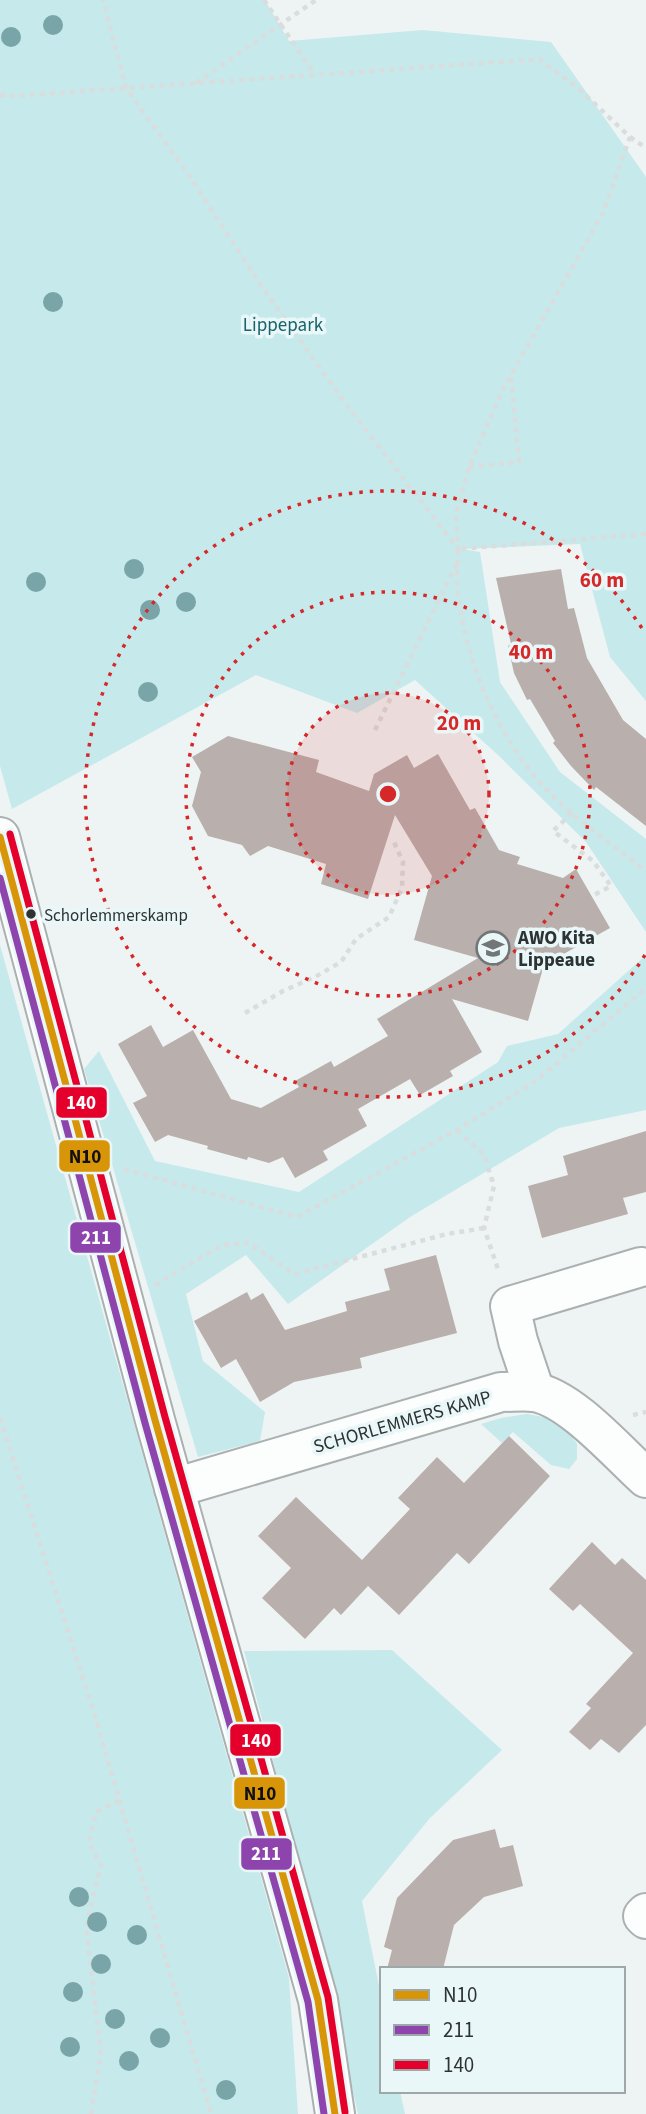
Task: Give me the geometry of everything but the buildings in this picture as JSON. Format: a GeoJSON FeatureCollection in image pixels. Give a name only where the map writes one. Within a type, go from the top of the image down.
{"type":"FeatureCollection","features":[{"type":"Feature","properties":{"kind":"street"},"geometry":{"type":"LineString","coordinates":[[0,837],[174,1488],[318,2000],[335,2114]]}},
{"type":"Feature","properties":{"kind":"street"},"geometry":{"type":"LineString","coordinates":[[535,1392],[510,1306],[641,1267]]}},
{"type":"Feature","properties":{"kind":"street","name":"SCHORLEMMERS KAMP"},"geometry":{"type":"LineString","coordinates":[[174,1488],[501,1392],[535,1392],[554,1398],[573,1410],[646,1478]]}},
{"type":"Feature","properties":{"kind":"street"},"geometry":{"type":"LineString","coordinates":[[646,1913],[643,1916],[646,1919]]}},
{"type":"Feature","properties":{"kind":"path"},"geometry":{"type":"LineString","coordinates":[[103,0],[126,88],[345,403],[458,549]]}},
{"type":"Feature","properties":{"kind":"path"},"geometry":{"type":"LineString","coordinates":[[264,0],[316,76]]}},
{"type":"Feature","properties":{"kind":"path"},"geometry":{"type":"LineString","coordinates":[[194,84],[316,0]]}},
{"type":"Feature","properties":{"kind":"path"},"geometry":{"type":"LineString","coordinates":[[0,95],[539,60],[578,88],[630,137],[646,148]]}},
{"type":"Feature","properties":{"kind":"path"},"geometry":{"type":"LineString","coordinates":[[630,137],[603,212],[511,375],[469,467],[456,514],[458,595],[472,664],[493,714],[533,774],[572,813],[646,871]]}},
{"type":"Feature","properties":{"kind":"path"},"geometry":{"type":"LineString","coordinates":[[469,467],[519,462],[511,375]]}},
{"type":"Feature","properties":{"kind":"path"},"geometry":{"type":"LineString","coordinates":[[458,549],[646,534]]}},
{"type":"Feature","properties":{"kind":"path"},"geometry":{"type":"LineString","coordinates":[[375,730],[458,562]]}},
{"type":"Feature","properties":{"kind":"path"},"geometry":{"type":"LineString","coordinates":[[572,813],[553,831],[593,862],[611,886],[592,896]]}},
{"type":"Feature","properties":{"kind":"path"},"geometry":{"type":"LineString","coordinates":[[245,1013],[341,961],[356,939],[389,917],[402,888],[403,862],[393,840]]}},
{"type":"Feature","properties":{"kind":"path"},"geometry":{"type":"LineString","coordinates":[[86,1158],[297,1217],[457,1130],[537,1080],[646,988]]}},
{"type":"Feature","properties":{"kind":"path"},"geometry":{"type":"LineString","coordinates":[[457,1130],[484,1155],[494,1186],[484,1228],[510,1306]]}},
{"type":"Feature","properties":{"kind":"path"},"geometry":{"type":"LineString","coordinates":[[124,1303],[222,1245],[248,1243],[295,1274],[447,1234],[484,1228]]}},
{"type":"Feature","properties":{"kind":"path"},"geometry":{"type":"LineString","coordinates":[[0,1418],[119,1800],[211,2114]]}},
{"type":"Feature","properties":{"kind":"path"},"geometry":{"type":"LineString","coordinates":[[91,2114],[101,2053],[86,1927],[101,1865],[89,1843],[96,1812],[119,1800]]}},
{"type":"Feature","properties":{"kind":"green space","name":"Lippepark"},"geometry":{"type":"Polygon","coordinates":[[[0,0],[265,0],[289,41],[423,30],[551,42],[644,174],[646,701],[610,657],[580,544],[462,549],[480,552],[500,682],[560,772],[646,839],[646,932],[586,842],[498,755],[415,680],[357,713],[256,675],[12,809],[0,766],[0,0]]]}},
{"type":"Feature","properties":{"kind":"green space"},"geometry":{"type":"Polygon","coordinates":[[[0,945],[289,1978],[298,2114],[0,2114],[0,945]]]}},
{"type":"Feature","properties":{"kind":"green space"},"geometry":{"type":"Polygon","coordinates":[[[646,955],[646,1110],[559,1128],[410,1217],[288,1304],[246,1255],[186,1294],[203,1361],[265,1412],[260,1441],[198,1457],[84,1069],[99,1051],[155,1161],[299,1192],[498,1062],[507,1046],[558,1034],[646,955]]]}},
{"type":"Feature","properties":{"kind":"green space"},"geometry":{"type":"Polygon","coordinates":[[[527,1414],[544,1417],[570,1434],[577,1444],[577,1459],[569,1469],[551,1465],[513,1432],[502,1443],[481,1424],[527,1414]]]}},
{"type":"Feature","properties":{"kind":"green space"},"geometry":{"type":"Polygon","coordinates":[[[392,1650],[502,1750],[430,1818],[362,1901],[380,1991],[380,2093],[400,2093],[405,2114],[358,2114],[317,1927],[244,1651],[392,1650]]]}},
{"type":"Feature","properties":{"kind":"transit line","name":"140"},"geometry":{"type":"LineString","coordinates":[[10,834],[165,1417],[328,1997],[345,2112]]}},
{"type":"Feature","properties":{"kind":"transit line","name":"N10"},"geometry":{"type":"LineString","coordinates":[[0,837],[155,1420],[318,2000],[335,2114]]}},
{"type":"Feature","properties":{"kind":"transit line","name":"211"},"geometry":{"type":"LineString","coordinates":[[0,878],[145,1423],[308,2002],[324,2114]]}},
{"type":"Feature","properties":{"kind":"place","name":"Schorlemmerskamp"},"geometry":{"type":"Point","coordinates":[31,914]}},
{"type":"Feature","properties":{"kind":"place","name":"AWO Kita Lippeaue"},"geometry":{"type":"Point","coordinates":[493,948]}}]}
